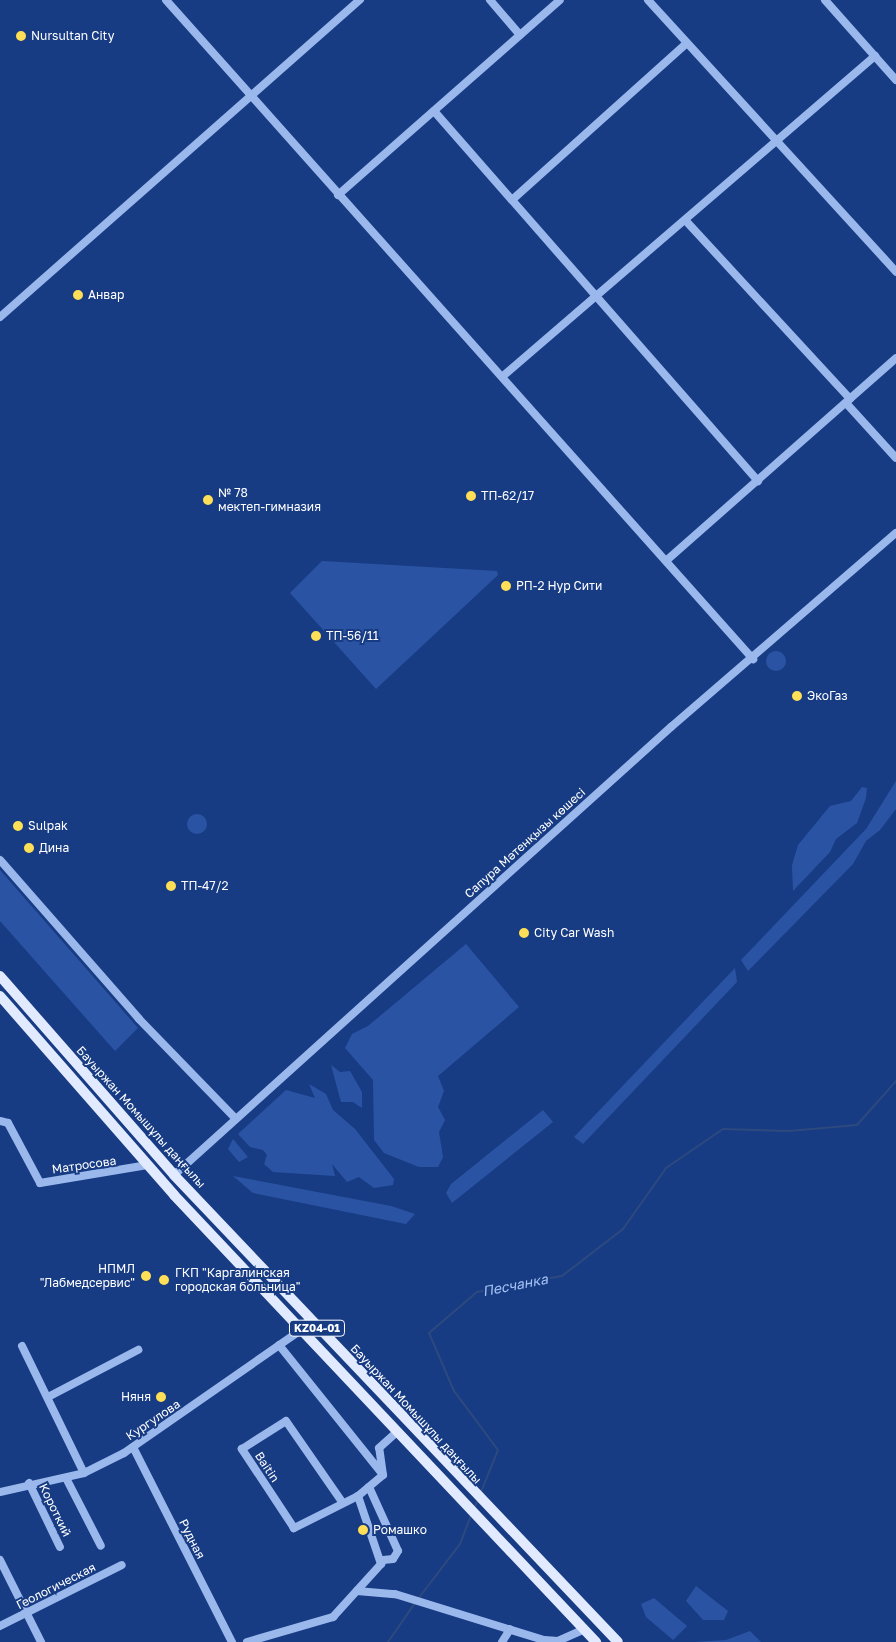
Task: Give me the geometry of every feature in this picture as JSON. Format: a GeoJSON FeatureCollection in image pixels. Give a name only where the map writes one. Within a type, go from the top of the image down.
{"type":"FeatureCollection","features":[{"type":"Feature","properties":{"kind":"main road","name":"Бауыржан Момышұлы даңғылы"},"geometry":{"type":"LineString","coordinates":[[0,976],[174,1175],[487,1508],[618,1642]]}},
{"type":"Feature","properties":{"kind":"main road","name":"KZ04-01"},"geometry":{"type":"LineString","coordinates":[[0,996],[98,1111],[164,1184],[398,1432],[478,1520],[596,1642]]}},
{"type":"Feature","properties":{"kind":"main road"},"geometry":{"type":"LineString","coordinates":[[98,1111],[109,1102]]}},
{"type":"Feature","properties":{"kind":"main road"},"geometry":{"type":"LineString","coordinates":[[164,1184],[174,1175]]}},
{"type":"Feature","properties":{"kind":"main road"},"geometry":{"type":"LineString","coordinates":[[547,1592],[558,1582]]}},
{"type":"Feature","properties":{"kind":"street"},"geometry":{"type":"LineString","coordinates":[[166,0],[252,95],[338,195],[667,560],[753,659]]}},
{"type":"Feature","properties":{"kind":"street"},"geometry":{"type":"LineString","coordinates":[[0,317],[360,0]]}},
{"type":"Feature","properties":{"kind":"street"},"geometry":{"type":"LineString","coordinates":[[490,0],[520,35]]}},
{"type":"Feature","properties":{"kind":"street"},"geometry":{"type":"LineString","coordinates":[[338,195],[560,0]]}},
{"type":"Feature","properties":{"kind":"street"},"geometry":{"type":"LineString","coordinates":[[648,0],[896,272]]}},
{"type":"Feature","properties":{"kind":"street"},"geometry":{"type":"LineString","coordinates":[[825,0],[896,80]]}},
{"type":"Feature","properties":{"kind":"street"},"geometry":{"type":"LineString","coordinates":[[512,200],[687,42]]}},
{"type":"Feature","properties":{"kind":"street"},"geometry":{"type":"LineString","coordinates":[[503,376],[598,298],[875,56]]}},
{"type":"Feature","properties":{"kind":"street"},"geometry":{"type":"LineString","coordinates":[[434,111],[758,480]]}},
{"type":"Feature","properties":{"kind":"street"},"geometry":{"type":"LineString","coordinates":[[686,221],[848,401],[896,458]]}},
{"type":"Feature","properties":{"kind":"street"},"geometry":{"type":"LineString","coordinates":[[667,560],[896,358]]}},
{"type":"Feature","properties":{"kind":"street","name":"Сапура Мәтенқызы көшесі"},"geometry":{"type":"LineString","coordinates":[[174,1175],[671,727],[753,659],[896,533]]}},
{"type":"Feature","properties":{"kind":"street"},"geometry":{"type":"LineString","coordinates":[[0,860],[140,1019],[236,1119]]}},
{"type":"Feature","properties":{"kind":"street","name":"Матросова"},"geometry":{"type":"LineString","coordinates":[[0,1121],[8,1123],[40,1183],[148,1165]]}},
{"type":"Feature","properties":{"kind":"street","name":"Кургулова"},"geometry":{"type":"LineString","coordinates":[[0,1492],[29,1483],[66,1478],[84,1473],[133,1447],[301,1330],[309,1319]]}},
{"type":"Feature","properties":{"kind":"street"},"geometry":{"type":"LineString","coordinates":[[279,1345],[383,1475]]}},
{"type":"Feature","properties":{"kind":"street"},"geometry":{"type":"LineString","coordinates":[[22,1346],[84,1473]]}},
{"type":"Feature","properties":{"kind":"street"},"geometry":{"type":"LineString","coordinates":[[48,1397],[138,1350]]}},
{"type":"Feature","properties":{"kind":"street","name":"Baitin"},"geometry":{"type":"LineString","coordinates":[[342,1502],[286,1421],[242,1449],[294,1528],[342,1502],[358,1496],[383,1475]]}},
{"type":"Feature","properties":{"kind":"street"},"geometry":{"type":"LineString","coordinates":[[383,1475],[380,1448],[398,1432]]}},
{"type":"Feature","properties":{"kind":"street","name":"Рудная"},"geometry":{"type":"LineString","coordinates":[[133,1447],[232,1642]]}},
{"type":"Feature","properties":{"kind":"street"},"geometry":{"type":"LineString","coordinates":[[66,1478],[101,1546]]}},
{"type":"Feature","properties":{"kind":"street","name":"Короткий"},"geometry":{"type":"LineString","coordinates":[[29,1483],[60,1547]]}},
{"type":"Feature","properties":{"kind":"street"},"geometry":{"type":"LineString","coordinates":[[247,1642],[333,1617],[383,1560],[394,1559],[398,1550],[368,1487]]}},
{"type":"Feature","properties":{"kind":"street"},"geometry":{"type":"LineString","coordinates":[[358,1496],[383,1560]]}},
{"type":"Feature","properties":{"kind":"street"},"geometry":{"type":"LineString","coordinates":[[0,1560],[41,1642]]}},
{"type":"Feature","properties":{"kind":"street","name":"Геологическая"},"geometry":{"type":"LineString","coordinates":[[0,1626],[122,1566]]}},
{"type":"Feature","properties":{"kind":"street"},"geometry":{"type":"LineString","coordinates":[[356,1591],[395,1594],[510,1629],[558,1641],[583,1630]]}},
{"type":"Feature","properties":{"kind":"street"},"geometry":{"type":"LineString","coordinates":[[502,1642],[510,1629]]}},
{"type":"Feature","properties":{"kind":"shaded area"},"geometry":{"type":"Polygon","coordinates":[[[322,561],[497,571],[498,575],[376,689],[290,593],[322,561]]]}},
{"type":"Feature","properties":{"kind":"shaded area"},"geometry":{"type":"Polygon","coordinates":[[[772,651],[780,651],[786,657],[786,665],[780,671],[772,671],[766,665],[766,657],[772,651]]]}},
{"type":"Feature","properties":{"kind":"shaded area"},"geometry":{"type":"Polygon","coordinates":[[[896,781],[896,809],[880,830],[866,841],[853,864],[748,971],[741,960],[866,829],[896,781]]]}},
{"type":"Feature","properties":{"kind":"shaded area"},"geometry":{"type":"Polygon","coordinates":[[[862,787],[867,788],[866,798],[857,823],[836,839],[830,852],[793,891],[792,865],[798,845],[830,806],[851,801],[862,787]]]}},
{"type":"Feature","properties":{"kind":"shaded area"},"geometry":{"type":"Polygon","coordinates":[[[197,814],[204,817],[207,824],[204,831],[197,834],[190,831],[187,824],[190,817],[197,814]]]}},
{"type":"Feature","properties":{"kind":"shaded area"},"geometry":{"type":"Polygon","coordinates":[[[0,870],[138,1028],[115,1051],[0,921],[0,870]]]}},
{"type":"Feature","properties":{"kind":"shaded area"},"geometry":{"type":"Polygon","coordinates":[[[466,944],[519,1007],[438,1076],[444,1091],[438,1107],[445,1120],[439,1132],[443,1157],[438,1167],[419,1167],[384,1153],[374,1140],[373,1080],[345,1048],[352,1034],[368,1026],[466,944]]]}},
{"type":"Feature","properties":{"kind":"shaded area"},"geometry":{"type":"Polygon","coordinates":[[[735,968],[737,982],[583,1144],[574,1137],[735,968]]]}},
{"type":"Feature","properties":{"kind":"shaded area"},"geometry":{"type":"Polygon","coordinates":[[[331,1065],[340,1072],[350,1071],[362,1092],[362,1108],[353,1102],[341,1102],[331,1065]]]}},
{"type":"Feature","properties":{"kind":"shaded area"},"geometry":{"type":"Polygon","coordinates":[[[309,1084],[326,1094],[333,1110],[355,1129],[394,1179],[393,1185],[374,1188],[359,1177],[347,1182],[332,1164],[335,1176],[273,1172],[264,1164],[267,1155],[263,1150],[250,1147],[238,1134],[286,1090],[315,1098],[309,1084]]]}},
{"type":"Feature","properties":{"kind":"shaded area"},"geometry":{"type":"Polygon","coordinates":[[[543,1110],[553,1122],[452,1203],[446,1193],[451,1184],[543,1110]]]}},
{"type":"Feature","properties":{"kind":"shaded area"},"geometry":{"type":"Polygon","coordinates":[[[233,1139],[248,1157],[239,1162],[228,1149],[233,1139]]]}},
{"type":"Feature","properties":{"kind":"shaded area"},"geometry":{"type":"Polygon","coordinates":[[[233,1176],[391,1206],[415,1214],[406,1224],[253,1193],[233,1176]]]}},
{"type":"Feature","properties":{"kind":"shaded area"},"geometry":{"type":"Polygon","coordinates":[[[696,1586],[728,1611],[724,1620],[703,1620],[686,1601],[696,1586]]]}},
{"type":"Feature","properties":{"kind":"shaded area"},"geometry":{"type":"Polygon","coordinates":[[[654,1598],[687,1626],[673,1640],[646,1617],[641,1604],[654,1598]]]}},
{"type":"Feature","properties":{"kind":"shaded area"},"geometry":{"type":"Polygon","coordinates":[[[750,1631],[761,1642],[694,1642],[726,1640],[750,1631]]]}},
{"type":"Feature","properties":{"kind":"waterway","name":"Песчанка"},"geometry":{"type":"LineString","coordinates":[[481,1492],[498,1450],[454,1391],[429,1333],[477,1292],[562,1276],[623,1229],[666,1168],[723,1129],[789,1131],[857,1125],[896,1081]]}},
{"type":"Feature","properties":{"kind":"waterway","name":"Песчанка"},"geometry":{"type":"LineString","coordinates":[[474,1509],[478,1499]]}},
{"type":"Feature","properties":{"kind":"waterway","name":"Песчанка"},"geometry":{"type":"LineString","coordinates":[[418,1599],[460,1544],[471,1515]]}},
{"type":"Feature","properties":{"kind":"waterway","name":"Песчанка"},"geometry":{"type":"LineString","coordinates":[[388,1642],[415,1603]]}},
{"type":"Feature","properties":{"kind":"place","name":"Nursultan City"},"geometry":{"type":"Point","coordinates":[21,36]}},
{"type":"Feature","properties":{"kind":"place","name":"Анвар"},"geometry":{"type":"Point","coordinates":[78,295]}},
{"type":"Feature","properties":{"kind":"place","name":"ТП-62/17"},"geometry":{"type":"Point","coordinates":[471,496]}},
{"type":"Feature","properties":{"kind":"place","name":"№ 78 мектеп-гимназия"},"geometry":{"type":"Point","coordinates":[208,500]}},
{"type":"Feature","properties":{"kind":"place","name":"РП-2 Нур Сити"},"geometry":{"type":"Point","coordinates":[506,586]}},
{"type":"Feature","properties":{"kind":"place","name":"ТП-56/11"},"geometry":{"type":"Point","coordinates":[316,636]}},
{"type":"Feature","properties":{"kind":"place","name":"ЭкоГаз"},"geometry":{"type":"Point","coordinates":[797,696]}},
{"type":"Feature","properties":{"kind":"place","name":"Sulpak"},"geometry":{"type":"Point","coordinates":[18,826]}},
{"type":"Feature","properties":{"kind":"place","name":"Дина"},"geometry":{"type":"Point","coordinates":[29,848]}},
{"type":"Feature","properties":{"kind":"place","name":"ТП-47/2"},"geometry":{"type":"Point","coordinates":[171,886]}},
{"type":"Feature","properties":{"kind":"place","name":"City Car Wash"},"geometry":{"type":"Point","coordinates":[524,933]}},
{"type":"Feature","properties":{"kind":"place","name":"НПМЛ \"Лабмедсервис\""},"geometry":{"type":"Point","coordinates":[146,1276]}},
{"type":"Feature","properties":{"kind":"place","name":"ГКП \"Каргалинская городская больница\""},"geometry":{"type":"Point","coordinates":[164,1280]}},
{"type":"Feature","properties":{"kind":"place","name":"Няня"},"geometry":{"type":"Point","coordinates":[161,1397]}},
{"type":"Feature","properties":{"kind":"place","name":"Ромашко"},"geometry":{"type":"Point","coordinates":[363,1530]}}]}
